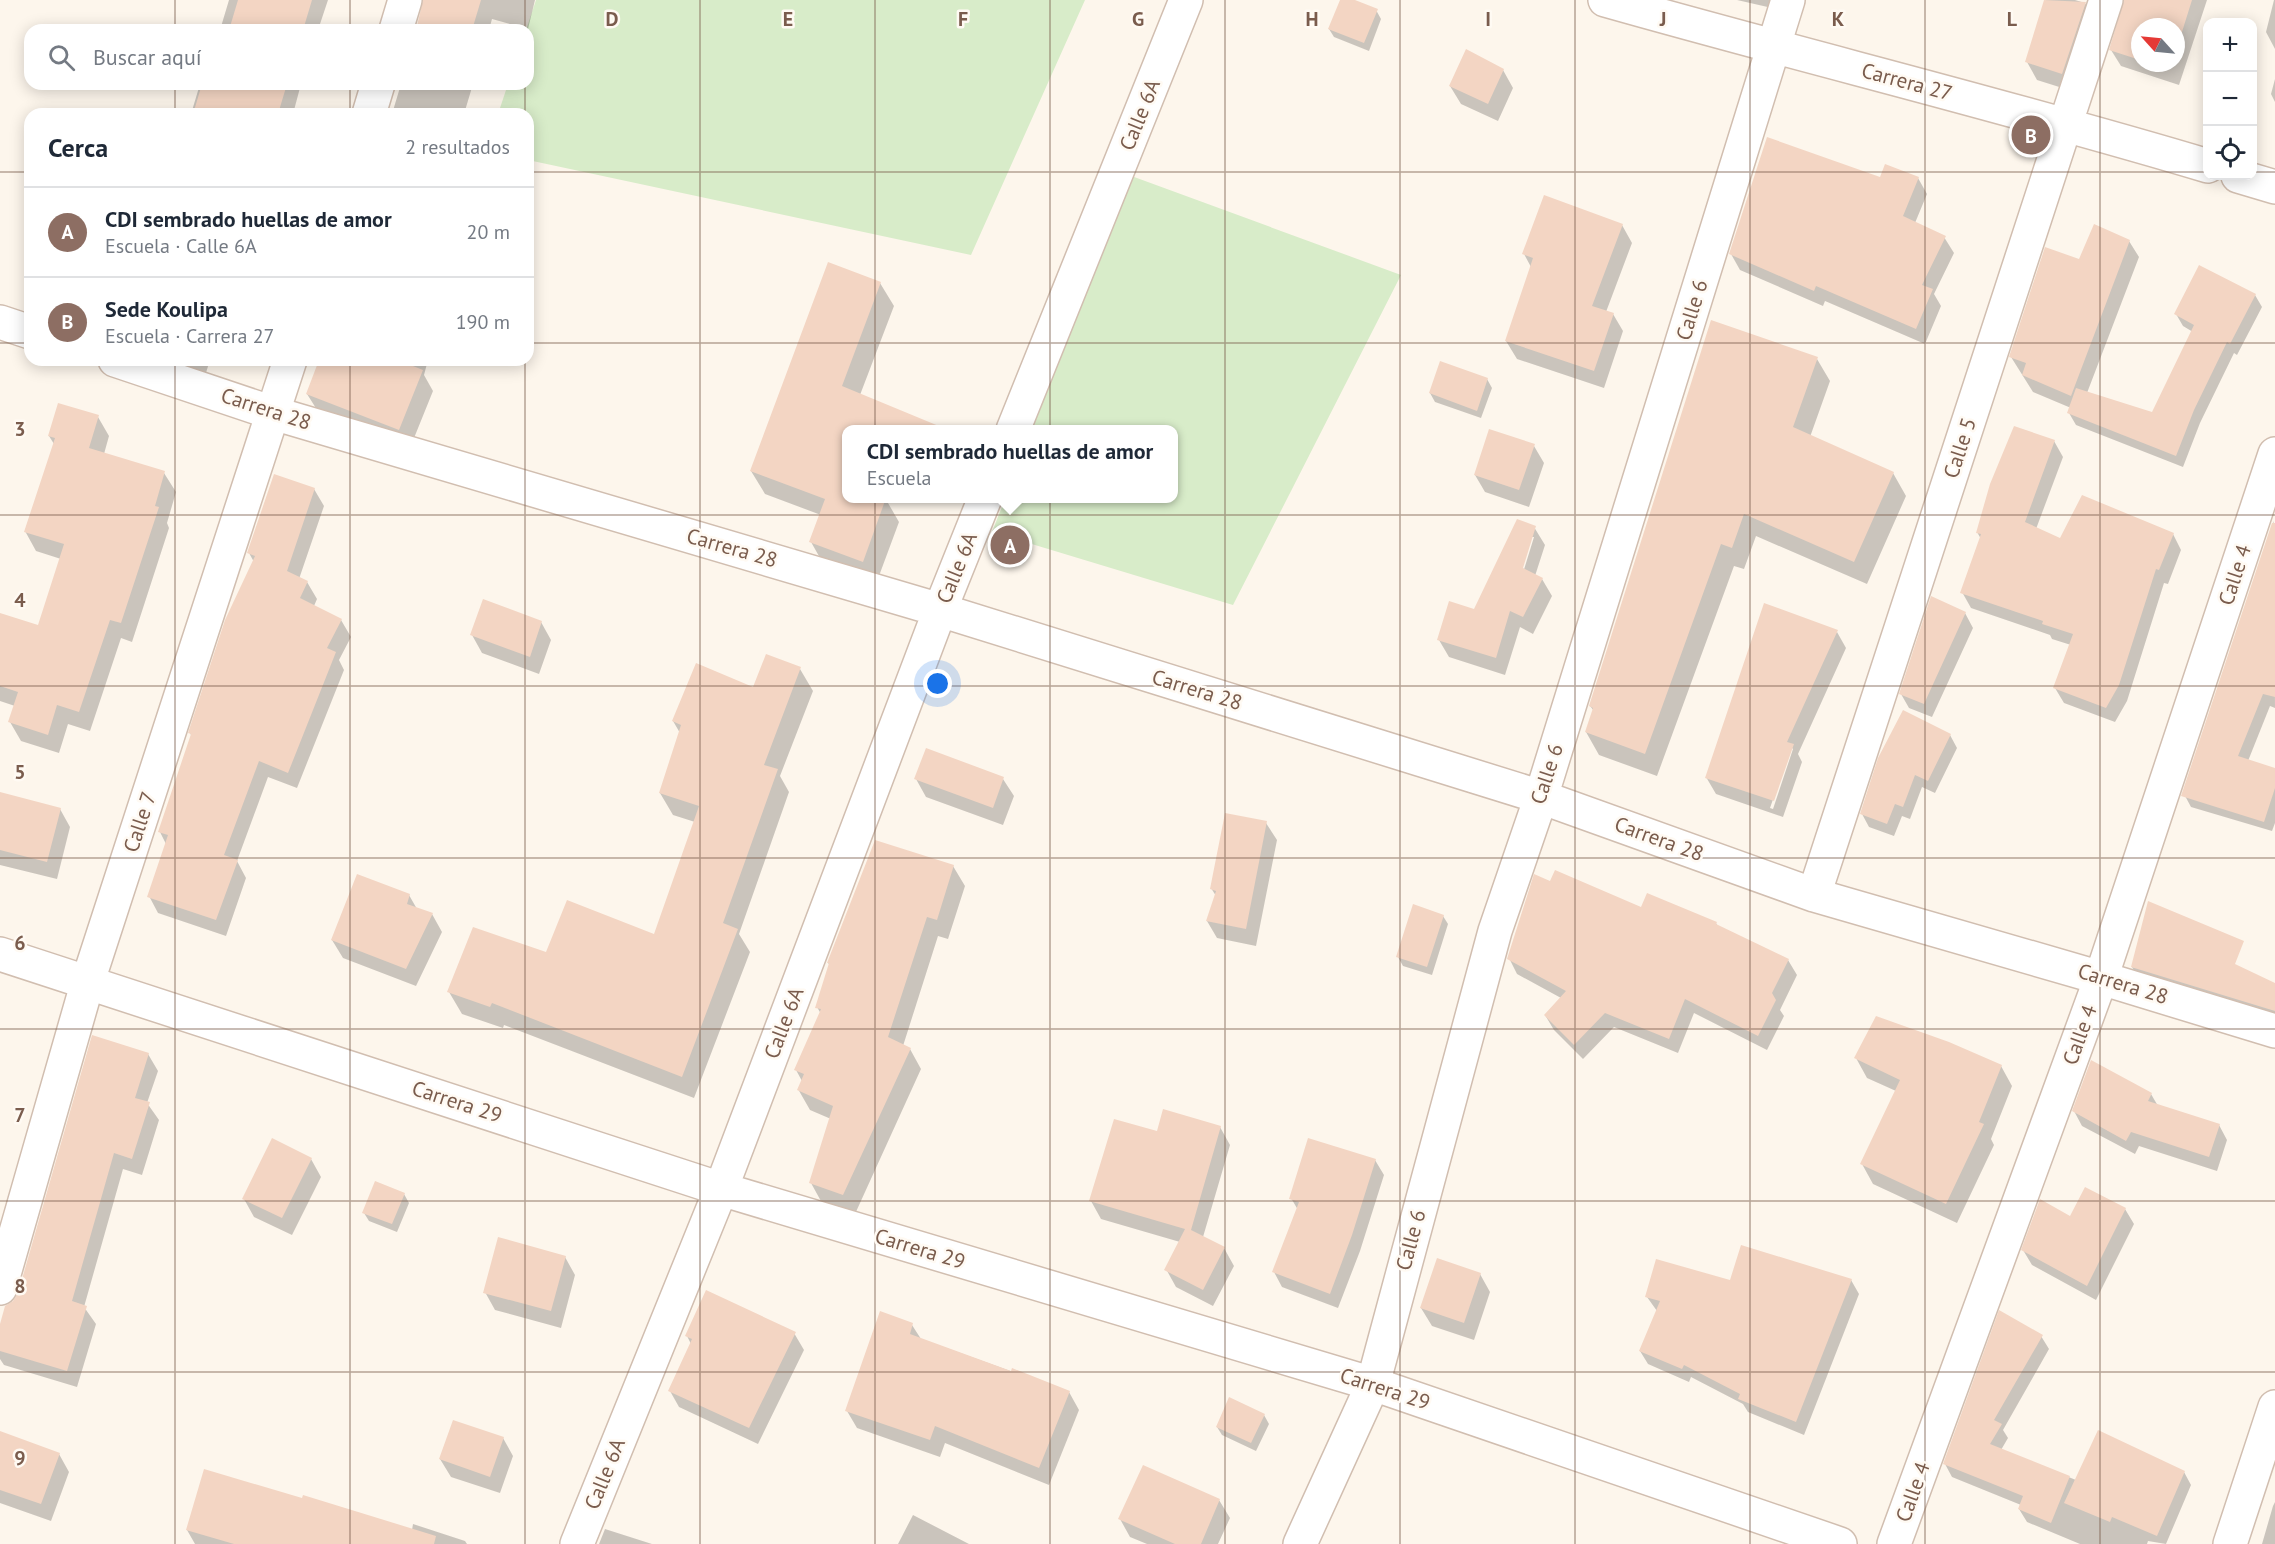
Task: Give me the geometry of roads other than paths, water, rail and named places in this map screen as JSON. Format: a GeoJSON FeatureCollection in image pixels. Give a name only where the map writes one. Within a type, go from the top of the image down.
{"type":"FeatureCollection","features":[{"type":"Feature","properties":{"kind":"street"},"geometry":{"type":"LineString","coordinates":[[398,24],[405,0]]}},
{"type":"Feature","properties":{"kind":"street","name":"Calle 6A"},"geometry":{"type":"LineString","coordinates":[[1015,425],[1186,0]]}},
{"type":"Feature","properties":{"kind":"street","name":"Carrera 27"},"geometry":{"type":"LineString","coordinates":[[1605,0],[1773,47],[2066,123],[2203,164]]}},
{"type":"Feature","properties":{"kind":"street","name":"Calle 6"},"geometry":{"type":"LineString","coordinates":[[1300,1544],[1372,1384],[1495,931],[1541,797],[1788,0]]}},
{"type":"Feature","properties":{"kind":"street","name":"Calle 5"},"geometry":{"type":"LineString","coordinates":[[1814,895],[2106,0]]}},
{"type":"Feature","properties":{"kind":"street"},"geometry":{"type":"LineString","coordinates":[[371,108],[376,90]]}},
{"type":"Feature","properties":{"kind":"street"},"geometry":{"type":"LineString","coordinates":[[2251,180],[2275,187]]}},
{"type":"Feature","properties":{"kind":"street"},"geometry":{"type":"LineString","coordinates":[[0,322],[24,330]]}},
{"type":"Feature","properties":{"kind":"street","name":"Carrera 28"},"geometry":{"type":"LineString","coordinates":[[133,366],[273,412],[940,610],[1541,797],[1814,895],[2102,978],[2275,1031]]}},
{"type":"Feature","properties":{"kind":"street","name":"Calle 7"},"geometry":{"type":"LineString","coordinates":[[0,1288],[88,981],[288,366]]}},
{"type":"Feature","properties":{"kind":"street","name":"Calle 4"},"geometry":{"type":"LineString","coordinates":[[1894,1544],[2102,978],[2275,454]]}},
{"type":"Feature","properties":{"kind":"street","name":"Calle 6A"},"geometry":{"type":"LineString","coordinates":[[577,1544],[721,1189],[940,610],[983,503]]}},
{"type":"Feature","properties":{"kind":"street","name":"Carrera 29"},"geometry":{"type":"LineString","coordinates":[[0,954],[721,1189],[1372,1384],[1840,1544]]}},
{"type":"Feature","properties":{"kind":"street"},"geometry":{"type":"LineString","coordinates":[[2230,1544],[2275,1407]]}},
{"type":"Feature","properties":{"kind":"place","name":"Sede Koulipa"},"geometry":{"type":"Point","coordinates":[2031,135]}},
{"type":"Feature","properties":{"kind":"place","name":"CDI sembrado huellas de amor"},"geometry":{"type":"Point","coordinates":[1010,545]}}]}
